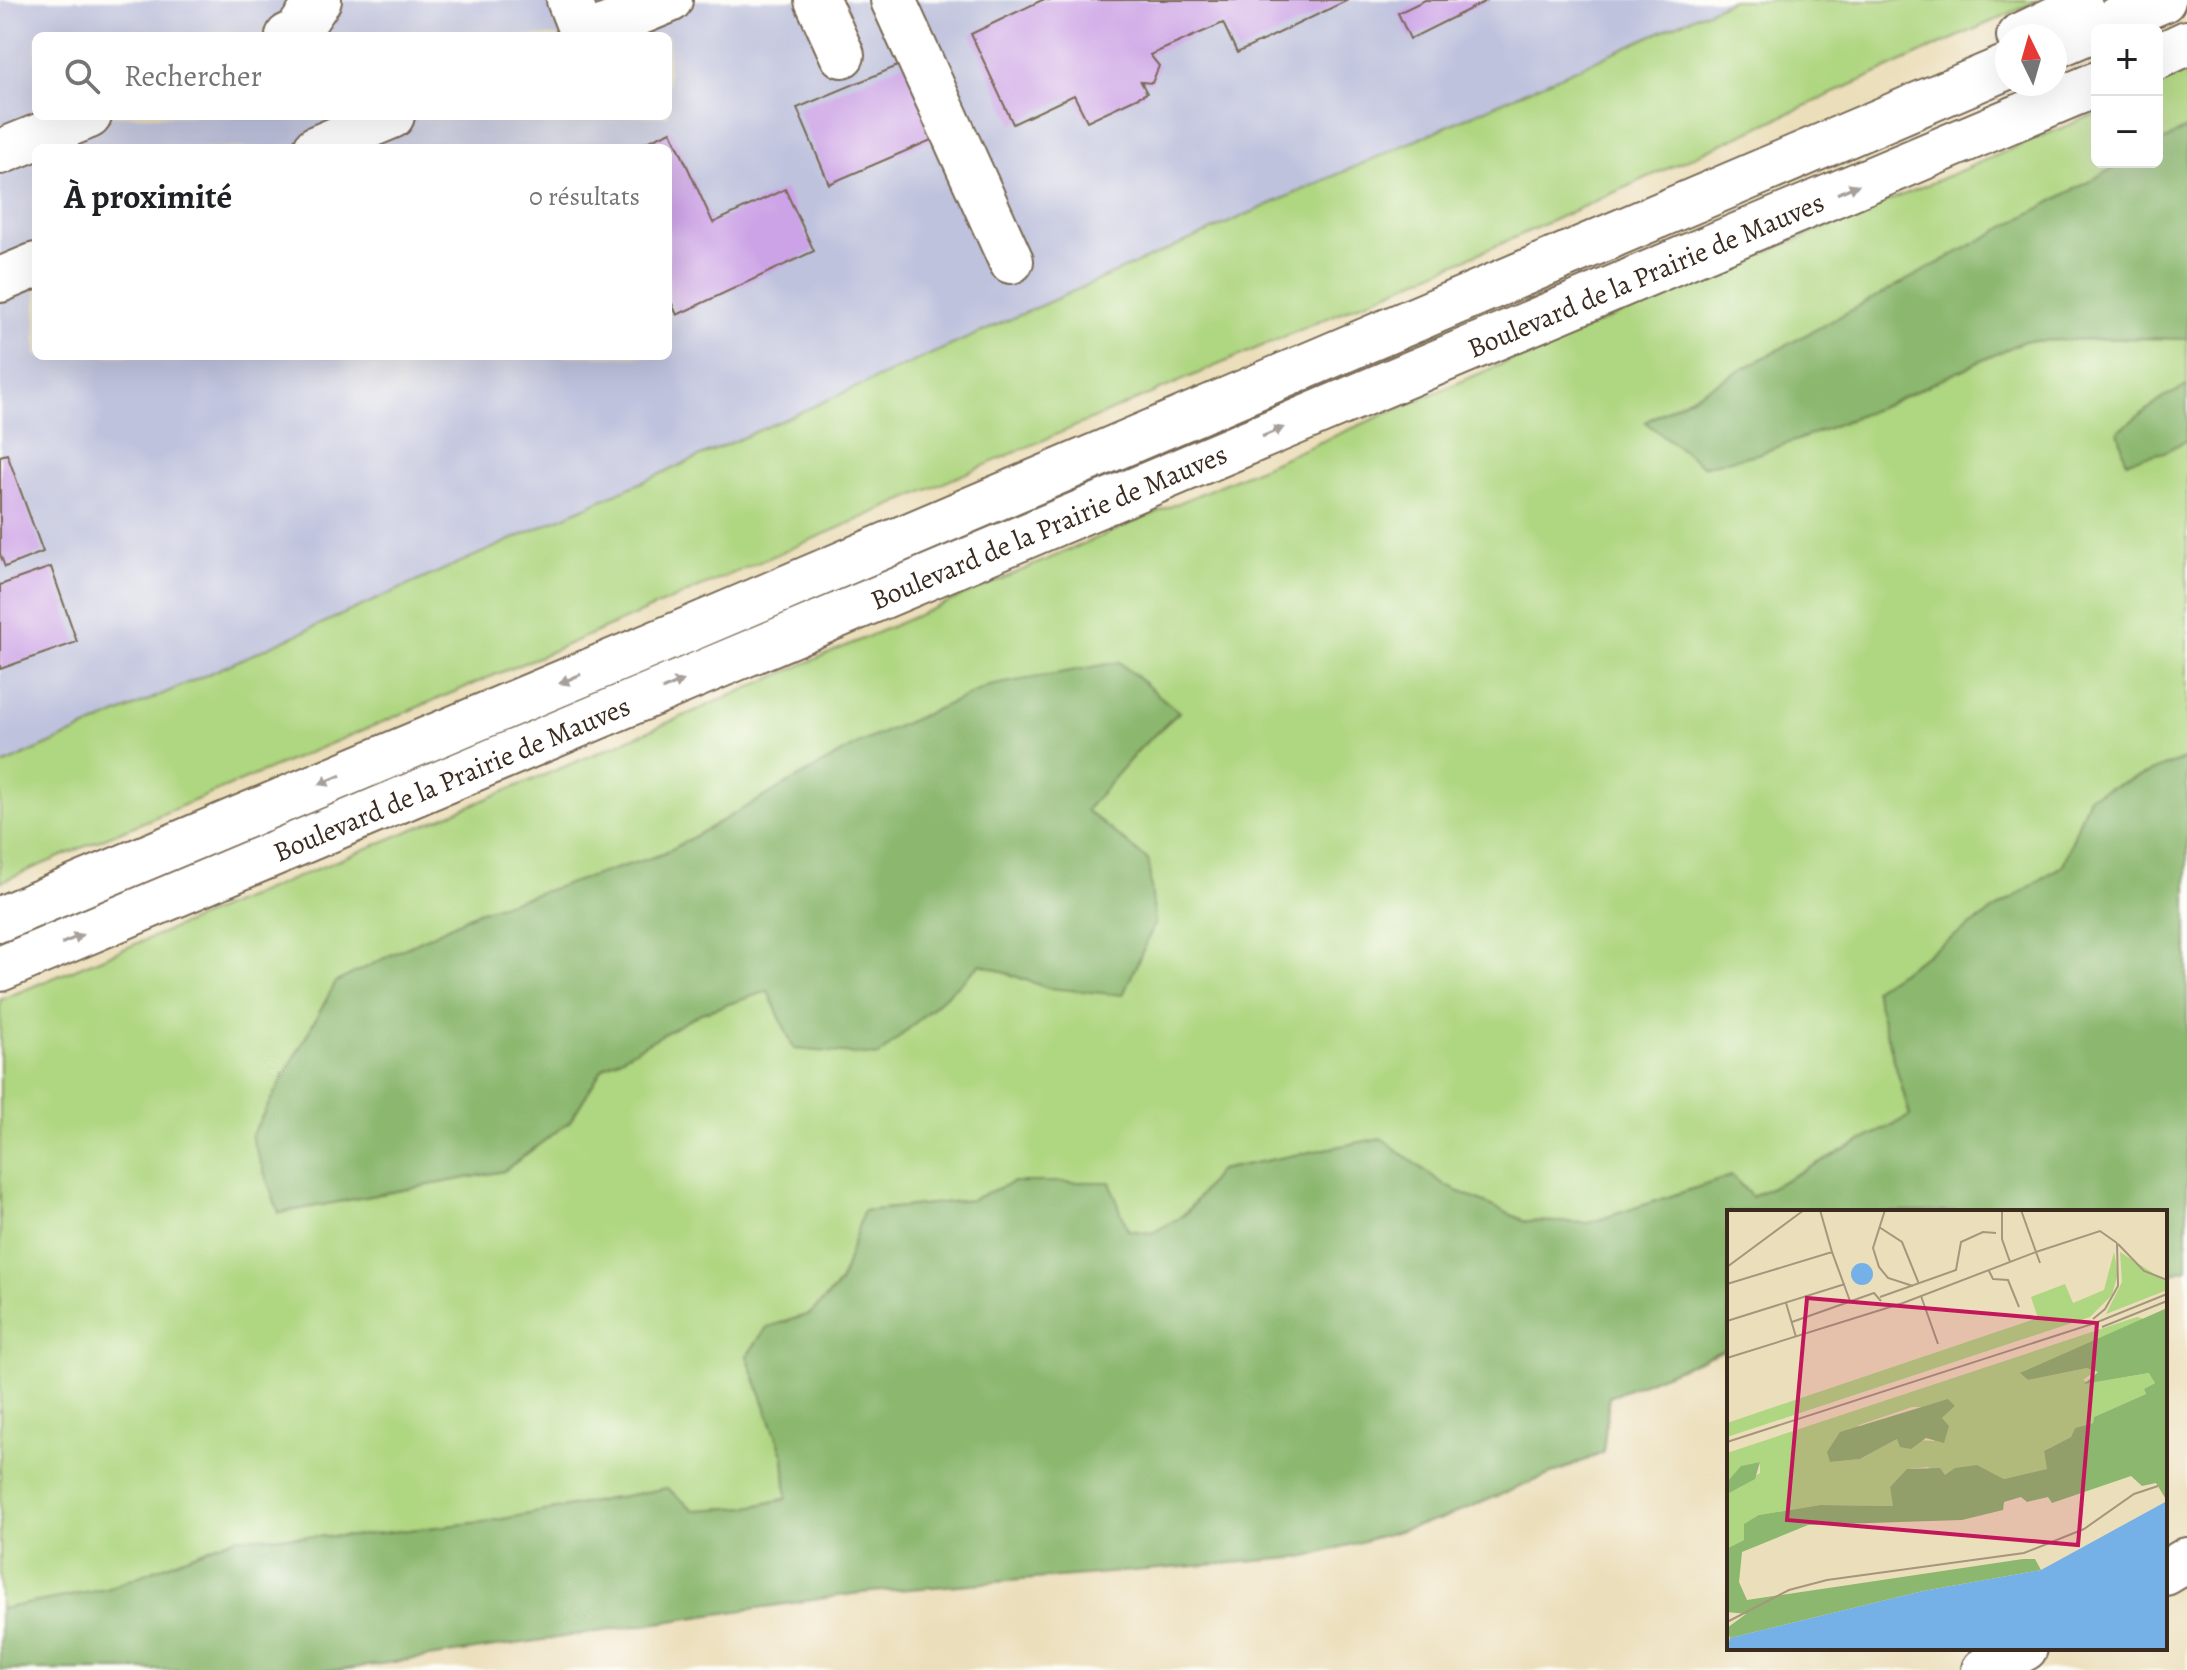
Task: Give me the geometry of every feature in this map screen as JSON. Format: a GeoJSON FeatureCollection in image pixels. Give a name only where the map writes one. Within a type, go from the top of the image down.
{"type":"FeatureCollection","features":[{"type":"Feature","properties":{"kind":"main road"},"geometry":{"type":"LineString","coordinates":[[297,32],[319,0]]}},
{"type":"Feature","properties":{"kind":"main road"},"geometry":{"type":"LineString","coordinates":[[569,0],[581,32]]}},
{"type":"Feature","properties":{"kind":"main road"},"geometry":{"type":"LineString","coordinates":[[593,32],[670,0]]}},
{"type":"Feature","properties":{"kind":"main road"},"geometry":{"type":"LineString","coordinates":[[817,0],[842,55]]}},
{"type":"Feature","properties":{"kind":"main road"},"geometry":{"type":"LineString","coordinates":[[893,0],[1011,261]]}},
{"type":"Feature","properties":{"kind":"main road"},"geometry":{"type":"LineString","coordinates":[[2044,24],[2093,0]]}},
{"type":"Feature","properties":{"kind":"main road"},"geometry":{"type":"LineString","coordinates":[[2067,41],[2163,0]]}},
{"type":"Feature","properties":{"kind":"main road"},"geometry":{"type":"LineString","coordinates":[[2163,54],[2187,43]]}},
{"type":"Feature","properties":{"kind":"main road"},"geometry":{"type":"LineString","coordinates":[[678,634],[737,597],[859,536],[1995,47]]}},
{"type":"Feature","properties":{"kind":"main road","name":"Boulevard de la Prairie de Mauves"},"geometry":{"type":"LineString","coordinates":[[0,919],[678,634],[1995,72]]}},
{"type":"Feature","properties":{"kind":"main road","name":"Boulevard de la Prairie de Mauves"},"geometry":{"type":"LineString","coordinates":[[0,969],[2091,87]]}},
{"type":"Feature","properties":{"kind":"main road"},"geometry":{"type":"LineString","coordinates":[[0,152],[79,120]]}},
{"type":"Feature","properties":{"kind":"main road"},"geometry":{"type":"LineString","coordinates":[[326,144],[382,120]]}},
{"type":"Feature","properties":{"kind":"main road"},"geometry":{"type":"LineString","coordinates":[[0,280],[32,267]]}},
{"type":"Feature","properties":{"kind":"main road"},"geometry":{"type":"LineString","coordinates":[[2167,1572],[2187,1560]]}},
{"type":"Feature","properties":{"kind":"main road"},"geometry":{"type":"LineString","coordinates":[[1984,1670],[2021,1650]]}},
{"type":"Feature","properties":{"kind":"shaded area"},"geometry":{"type":"Polygon","coordinates":[[[0,0],[1732,0],[0,766],[0,0]]]}},
{"type":"Feature","properties":{"kind":"green space"},"geometry":{"type":"Polygon","coordinates":[[[1732,0],[2039,0],[1507,241],[545,654],[0,882],[0,766],[1732,0]]]}},
{"type":"Feature","properties":{"kind":"green space"},"geometry":{"type":"Polygon","coordinates":[[[2187,71],[2187,128],[2163,142],[2163,96],[2163,82],[2187,71]]]}},
{"type":"Feature","properties":{"kind":"green space"},"geometry":{"type":"Polygon","coordinates":[[[2091,116],[2091,168],[2114,168],[1645,422],[1703,466],[1757,454],[1808,436],[1888,404],[2024,341],[2187,339],[2187,386],[2163,398],[2118,431],[2164,452],[2187,440],[2187,758],[2089,796],[2063,865],[1874,989],[1910,1116],[1752,1197],[1732,1176],[1589,1223],[1525,1221],[1446,1186],[1381,1138],[1219,1170],[1181,1216],[1152,1233],[1141,1233],[1105,1222],[1013,1182],[971,1200],[864,1211],[840,1283],[810,1314],[767,1327],[747,1356],[784,1457],[787,1498],[749,1507],[694,1510],[667,1488],[492,1521],[354,1536],[237,1537],[107,1589],[0,1609],[0,1000],[595,754],[1488,370],[2091,116]],[[1178,713],[860,743],[663,854],[478,912],[279,1213],[504,1171],[570,1121],[603,1068],[701,1013],[768,991],[878,1056],[981,964],[1048,988],[1086,810],[1141,747],[1178,713]]]}},
{"type":"Feature","properties":{"kind":"green space"},"geometry":{"type":"Polygon","coordinates":[[[2187,128],[2187,339],[2024,341],[1888,404],[1808,436],[1757,454],[1703,466],[1645,422],[2114,168],[2163,168],[2163,142],[2187,128]]]}},
{"type":"Feature","properties":{"kind":"green space"},"geometry":{"type":"Polygon","coordinates":[[[2187,386],[2187,440],[2164,452],[2126,461],[2118,431],[2163,398],[2187,386]]]}},
{"type":"Feature","properties":{"kind":"green space"},"geometry":{"type":"Polygon","coordinates":[[[1119,662],[1179,712],[1141,747],[1086,810],[1148,860],[1155,923],[1123,995],[1048,988],[981,964],[878,1056],[794,1049],[768,991],[701,1013],[603,1068],[570,1121],[504,1171],[279,1213],[251,1136],[336,982],[478,912],[663,854],[860,743],[989,686],[1119,662]]]}},
{"type":"Feature","properties":{"kind":"green space"},"geometry":{"type":"Polygon","coordinates":[[[2187,758],[2187,1269],[2167,1274],[2167,1210],[1727,1210],[1727,1349],[1609,1397],[1603,1453],[1441,1519],[1307,1557],[859,1593],[341,1670],[0,1670],[0,1609],[107,1589],[237,1537],[354,1536],[492,1521],[667,1488],[694,1510],[749,1507],[787,1499],[784,1457],[747,1356],[767,1327],[810,1314],[840,1284],[863,1211],[971,1200],[1013,1182],[1110,1182],[1128,1230],[1152,1233],[1187,1213],[1219,1170],[1381,1138],[1446,1186],[1525,1221],[1589,1223],[1732,1176],[1752,1197],[1910,1116],[1874,989],[2063,865],[2089,796],[2187,758]]]}},
{"type":"Feature","properties":{"kind":"building"},"geometry":{"type":"Polygon","coordinates":[[[1042,0],[1348,0],[1237,53],[1223,23],[1150,55],[1159,66],[1152,83],[1141,82],[1147,93],[1087,121],[1074,95],[1013,124],[971,34],[1042,0]]]}},
{"type":"Feature","properties":{"kind":"building"},"geometry":{"type":"Polygon","coordinates":[[[1425,0],[1488,0],[1410,39],[1398,13],[1425,0]]]}},
{"type":"Feature","properties":{"kind":"building"},"geometry":{"type":"Polygon","coordinates":[[[907,62],[943,135],[829,184],[797,108],[907,62]]]}},
{"type":"Feature","properties":{"kind":"building"},"geometry":{"type":"Polygon","coordinates":[[[671,131],[713,223],[785,189],[814,251],[677,315],[672,304],[672,144],[642,144],[671,131]]]}},
{"type":"Feature","properties":{"kind":"building"},"geometry":{"type":"Polygon","coordinates":[[[7,454],[43,552],[5,567],[0,554],[0,456],[7,454]]]}},
{"type":"Feature","properties":{"kind":"building"},"geometry":{"type":"Polygon","coordinates":[[[51,567],[77,642],[0,669],[0,585],[51,567]]]}}]}
